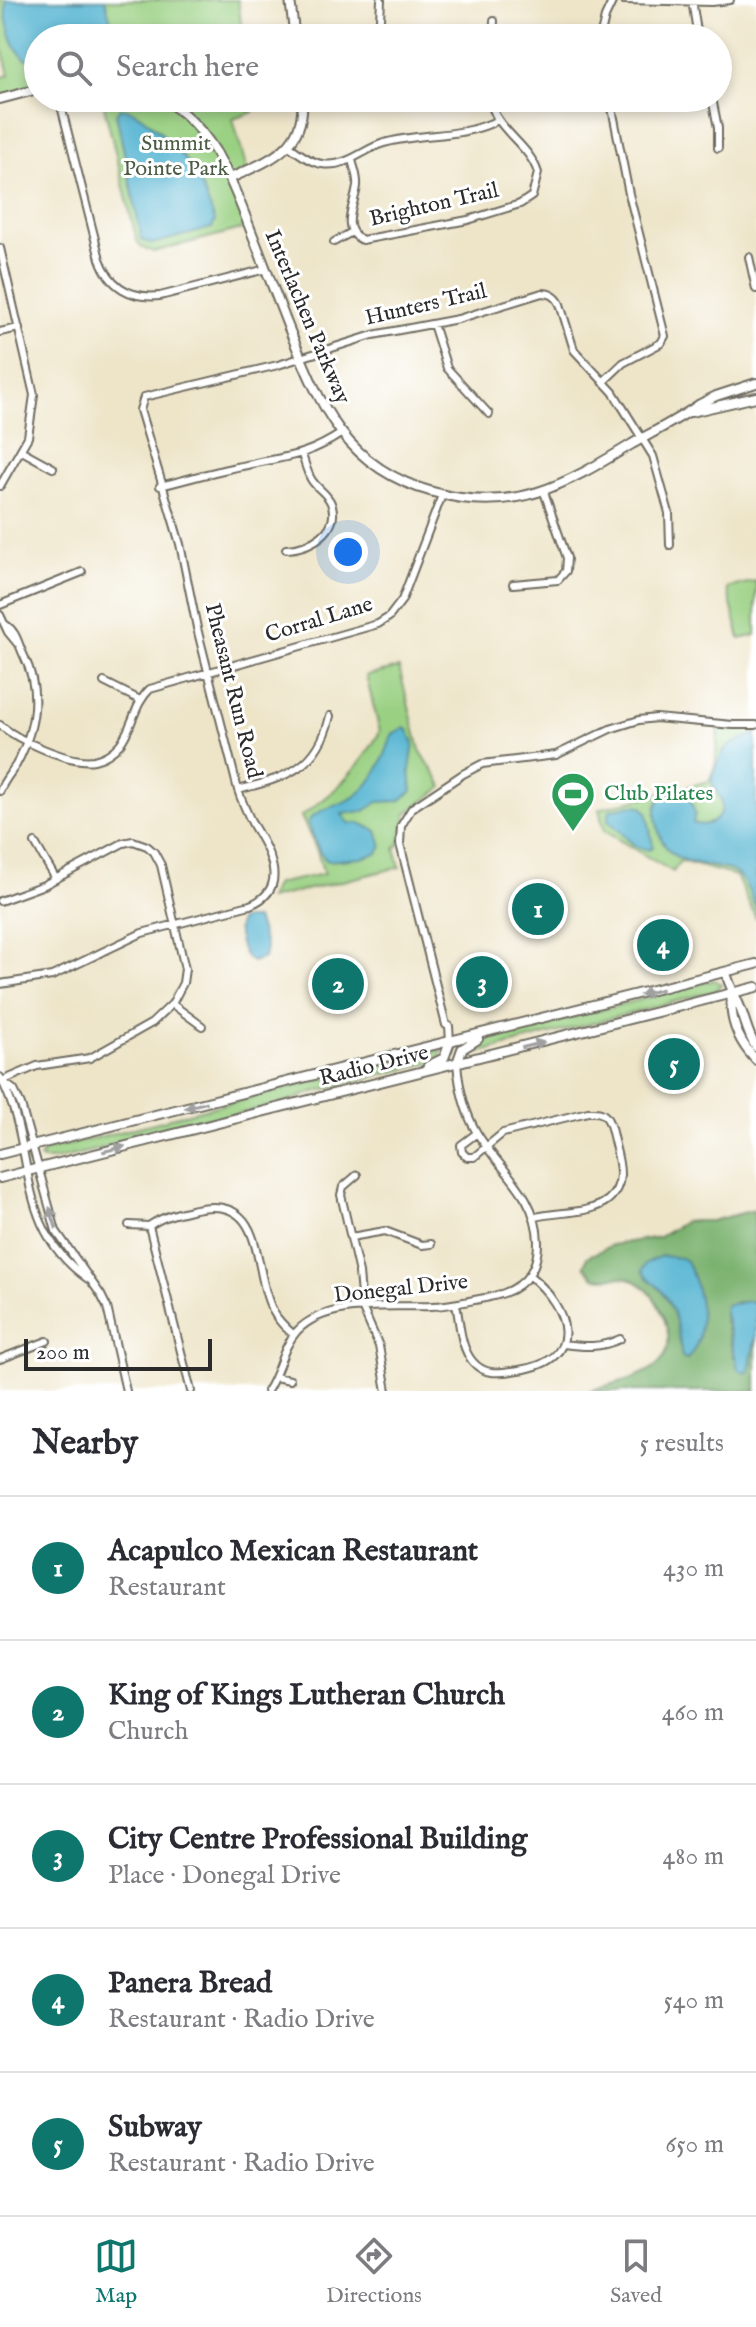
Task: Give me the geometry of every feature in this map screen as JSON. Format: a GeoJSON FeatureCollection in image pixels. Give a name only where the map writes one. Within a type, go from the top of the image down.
{"type":"FeatureCollection","features":[{"type":"Feature","properties":{"kind":"main road"},"geometry":{"type":"LineString","coordinates":[[290,0],[293,24]]}},
{"type":"Feature","properties":{"kind":"main road"},"geometry":{"type":"LineString","coordinates":[[0,99],[24,93]]}},
{"type":"Feature","properties":{"kind":"main road","name":"Interlachen Parkway"},"geometry":{"type":"LineString","coordinates":[[182,112],[205,134],[231,178],[323,408],[342,433],[387,472],[422,489],[464,500],[493,501],[544,492],[574,479],[716,396],[756,383]]}},
{"type":"Feature","properties":{"kind":"main road"},"geometry":{"type":"LineString","coordinates":[[231,178],[289,146],[301,125],[301,112]]}},
{"type":"Feature","properties":{"kind":"main road","name":"Interlachen Parkway"},"geometry":{"type":"LineString","coordinates":[[687,413],[756,397]]}},
{"type":"Feature","properties":{"kind":"main road","name":"Radio Drive"},"geometry":{"type":"LineString","coordinates":[[0,1154],[756,964]]}},
{"type":"Feature","properties":{"kind":"main road"},"geometry":{"type":"LineString","coordinates":[[726,973],[748,1034],[756,1047]]}},
{"type":"Feature","properties":{"kind":"main road","name":"Radio Drive"},"geometry":{"type":"LineString","coordinates":[[0,1178],[756,987]]}},
{"type":"Feature","properties":{"kind":"main road"},"geometry":{"type":"LineString","coordinates":[[732,994],[730,1009],[735,1026],[743,1044],[756,1060]]}},
{"type":"Feature","properties":{"kind":"main road"},"geometry":{"type":"LineString","coordinates":[[457,1063],[459,1053],[467,1044],[502,1029]]}},
{"type":"Feature","properties":{"kind":"main road"},"geometry":{"type":"LineString","coordinates":[[406,1076],[443,1059],[450,1042]]}},
{"type":"Feature","properties":{"kind":"street"},"geometry":{"type":"LineString","coordinates":[[380,24],[381,0]]}},
{"type":"Feature","properties":{"kind":"street"},"geometry":{"type":"LineString","coordinates":[[603,24],[613,0]]}},
{"type":"Feature","properties":{"kind":"street"},"geometry":{"type":"LineString","coordinates":[[624,0],[730,0]]}},
{"type":"Feature","properties":{"kind":"street"},"geometry":{"type":"LineString","coordinates":[[692,1],[696,24]]}},
{"type":"Feature","properties":{"kind":"street"},"geometry":{"type":"LineString","coordinates":[[63,112],[100,259],[108,276],[122,290],[160,296],[266,269]]}},
{"type":"Feature","properties":{"kind":"street","name":"Brighton Trail"},"geometry":{"type":"LineString","coordinates":[[352,160],[357,178],[350,218],[352,232],[362,240],[422,227],[455,224],[520,204],[534,198],[535,164],[498,120],[495,112]]}},
{"type":"Feature","properties":{"kind":"street"},"geometry":{"type":"LineString","coordinates":[[603,382],[623,363],[657,346],[665,336],[633,212],[613,112]]}},
{"type":"Feature","properties":{"kind":"street"},"geometry":{"type":"LineString","coordinates":[[715,112],[718,148]]}},
{"type":"Feature","properties":{"kind":"street"},"geometry":{"type":"LineString","coordinates":[[289,146],[321,164],[352,160],[379,145],[473,130],[498,120]]}},
{"type":"Feature","properties":{"kind":"street"},"geometry":{"type":"LineString","coordinates":[[334,242],[352,232]]}},
{"type":"Feature","properties":{"kind":"street"},"geometry":{"type":"LineString","coordinates":[[0,248],[34,395],[32,423],[22,451],[0,486]]}},
{"type":"Feature","properties":{"kind":"street"},"geometry":{"type":"LineString","coordinates":[[749,257],[756,289]]}},
{"type":"Feature","properties":{"kind":"street"},"geometry":{"type":"LineString","coordinates":[[118,300],[122,290]]}},
{"type":"Feature","properties":{"kind":"street","name":"Hunters Trail"},"geometry":{"type":"LineString","coordinates":[[142,399],[148,395],[278,365],[373,335],[458,319],[549,293],[560,304],[574,350],[620,402],[643,438],[660,474],[669,513],[670,545]]}},
{"type":"Feature","properties":{"kind":"street"},"geometry":{"type":"LineString","coordinates":[[433,324],[447,368],[489,414]]}},
{"type":"Feature","properties":{"kind":"street"},"geometry":{"type":"LineString","coordinates":[[0,332],[19,328]]}},
{"type":"Feature","properties":{"kind":"street","name":"Pheasant Run Road"},"geometry":{"type":"LineString","coordinates":[[0,984],[66,971],[128,939],[258,902],[271,886],[273,860],[238,790],[180,544],[160,486],[139,407],[142,399]]}},
{"type":"Feature","properties":{"kind":"street"},"geometry":{"type":"LineString","coordinates":[[160,486],[247,464],[302,455],[322,447],[342,433]]}},
{"type":"Feature","properties":{"kind":"street"},"geometry":{"type":"LineString","coordinates":[[22,451],[53,468]]}},
{"type":"Feature","properties":{"kind":"street"},"geometry":{"type":"LineString","coordinates":[[286,549],[314,544],[322,537],[332,519],[331,504],[310,478],[302,455]]}},
{"type":"Feature","properties":{"kind":"street"},"geometry":{"type":"LineString","coordinates":[[513,584],[558,580],[566,571],[567,558],[544,492]]}},
{"type":"Feature","properties":{"kind":"street","name":"Corral Lane"},"geometry":{"type":"LineString","coordinates":[[140,700],[155,686],[367,629],[389,617],[402,600],[442,495]]}},
{"type":"Feature","properties":{"kind":"street"},"geometry":{"type":"LineString","coordinates":[[0,605],[82,572]]}},
{"type":"Feature","properties":{"kind":"street"},"geometry":{"type":"LineString","coordinates":[[0,615],[31,674],[36,697],[33,724],[27,741],[1,787]]}},
{"type":"Feature","properties":{"kind":"street"},"geometry":{"type":"LineString","coordinates":[[0,725],[27,741],[68,757],[96,760],[109,755],[120,745],[140,700],[104,682]]}},
{"type":"Feature","properties":{"kind":"street"},"geometry":{"type":"LineString","coordinates":[[238,790],[297,769],[325,740],[330,716]]}},
{"type":"Feature","properties":{"kind":"street"},"geometry":{"type":"LineString","coordinates":[[450,1042],[449,1026],[446,1025],[400,844],[401,826],[412,808],[476,767],[556,755],[631,721],[656,718],[756,725]]}},
{"type":"Feature","properties":{"kind":"street"},"geometry":{"type":"LineString","coordinates":[[0,901],[56,879],[117,845],[140,842],[159,859],[185,969],[183,983],[172,1004],[152,1023],[90,1058],[37,1066],[1,1079]]}},
{"type":"Feature","properties":{"kind":"street"},"geometry":{"type":"LineString","coordinates":[[35,843],[56,879]]}},
{"type":"Feature","properties":{"kind":"street"},"geometry":{"type":"LineString","coordinates":[[172,1004],[202,1026]]}},
{"type":"Feature","properties":{"kind":"street"},"geometry":{"type":"LineString","coordinates":[[436,1045],[446,1025]]}},
{"type":"Feature","properties":{"kind":"street"},"geometry":{"type":"LineString","coordinates":[[456,1304],[467,1353],[487,1372],[537,1367],[554,1358],[564,1344],[563,1324],[556,1303],[550,1293],[529,1275],[538,1251],[535,1217],[522,1189],[477,1133],[467,1113],[457,1063]]}},
{"type":"Feature","properties":{"kind":"street"},"geometry":{"type":"LineString","coordinates":[[1,1079],[14,1090],[19,1100],[56,1231],[101,1295],[112,1321],[126,1391]]}},
{"type":"Feature","properties":{"kind":"street"},"geometry":{"type":"LineString","coordinates":[[1,1079],[40,1223],[51,1244],[71,1267],[91,1281]]}},
{"type":"Feature","properties":{"kind":"street"},"geometry":{"type":"LineString","coordinates":[[477,1133],[461,1145],[467,1157],[474,1157],[503,1133],[588,1112],[598,1112],[606,1117],[620,1167],[620,1180],[615,1192],[594,1207],[535,1217]]}},
{"type":"Feature","properties":{"kind":"street"},"geometry":{"type":"LineString","coordinates":[[357,1175],[343,1187],[341,1195],[359,1273],[362,1307],[379,1346],[387,1391]]}},
{"type":"Feature","properties":{"kind":"street"},"geometry":{"type":"LineString","coordinates":[[234,1212],[238,1202]]}},
{"type":"Feature","properties":{"kind":"street"},"geometry":{"type":"LineString","coordinates":[[129,1225],[149,1226],[160,1218],[206,1207],[220,1207],[244,1220],[253,1238],[273,1312],[294,1335],[282,1354],[267,1391]]}},
{"type":"Feature","properties":{"kind":"street"},"geometry":{"type":"LineString","coordinates":[[149,1226],[191,1391]]}},
{"type":"Feature","properties":{"kind":"street"},"geometry":{"type":"LineString","coordinates":[[351,1237],[385,1231],[422,1245],[431,1244]]}},
{"type":"Feature","properties":{"kind":"street","name":"Donegal Drive"},"geometry":{"type":"LineString","coordinates":[[294,1335],[313,1320],[362,1307],[456,1304],[513,1290],[529,1275]]}},
{"type":"Feature","properties":{"kind":"street"},"geometry":{"type":"LineString","coordinates":[[564,1344],[588,1348],[606,1346],[620,1339]]}},
{"type":"Feature","properties":{"kind":"street"},"geometry":{"type":"LineString","coordinates":[[0,1359],[47,1341]]}},
{"type":"Feature","properties":{"kind":"street"},"geometry":{"type":"LineString","coordinates":[[275,1377],[290,1380]]}},
{"type":"Feature","properties":{"kind":"green space"},"geometry":{"type":"Polygon","coordinates":[[[0,0],[238,0],[241,24],[24,24],[24,93],[0,99],[0,78],[9,75],[0,39],[0,0]]]}},
{"type":"Feature","properties":{"kind":"green space","name":"Summit Pointe Park"},"geometry":{"type":"Polygon","coordinates":[[[105,112],[253,112],[233,119],[247,170],[231,178],[249,227],[154,252],[142,248],[137,241],[105,112]]]}},
{"type":"Feature","properties":{"kind":"green space"},"geometry":{"type":"Polygon","coordinates":[[[756,581],[756,635],[740,639],[727,588],[756,581]]]}},
{"type":"Feature","properties":{"kind":"green space"},"geometry":{"type":"Polygon","coordinates":[[[399,668],[420,750],[443,787],[407,813],[400,844],[395,848],[400,867],[268,899],[276,884],[324,874],[301,816],[346,779],[380,732],[366,676],[399,668]]]}},
{"type":"Feature","properties":{"kind":"green space"},"geometry":{"type":"Polygon","coordinates":[[[719,724],[756,725],[756,919],[736,876],[680,861],[673,872],[604,831],[599,809],[709,781],[715,765],[719,724]]]}},
{"type":"Feature","properties":{"kind":"green space"},"geometry":{"type":"Polygon","coordinates":[[[714,980],[721,984],[715,991],[463,1057],[470,1047],[483,1041],[714,980]]]}},
{"type":"Feature","properties":{"kind":"green space"},"geometry":{"type":"Polygon","coordinates":[[[444,1049],[429,1063],[286,1102],[55,1160],[40,1158],[44,1151],[444,1049]]]}},
{"type":"Feature","properties":{"kind":"green space"},"geometry":{"type":"Polygon","coordinates":[[[754,1210],[756,1303],[736,1302],[724,1309],[724,1316],[734,1357],[751,1363],[756,1335],[756,1391],[589,1391],[649,1370],[660,1362],[667,1350],[668,1335],[661,1310],[647,1290],[626,1278],[594,1277],[584,1266],[587,1257],[612,1245],[659,1237],[686,1221],[711,1221],[754,1210]],[[646,1277],[662,1292],[673,1310],[681,1353],[687,1359],[699,1337],[699,1298],[646,1277]]]}},
{"type":"Feature","properties":{"kind":"water"},"geometry":{"type":"Polygon","coordinates":[[[6,0],[105,0],[112,24],[24,24],[24,57],[16,48],[6,15],[6,0]]]}},
{"type":"Feature","properties":{"kind":"water"},"geometry":{"type":"Polygon","coordinates":[[[133,112],[173,145],[201,186],[215,221],[212,228],[152,244],[142,240],[116,113],[133,112]]]}},
{"type":"Feature","properties":{"kind":"water"},"geometry":{"type":"Polygon","coordinates":[[[404,728],[414,743],[410,770],[412,791],[399,801],[379,802],[364,811],[342,814],[349,823],[360,823],[377,831],[382,846],[378,853],[327,861],[320,853],[309,820],[360,792],[380,766],[392,734],[404,728]]]}},
{"type":"Feature","properties":{"kind":"water"},"geometry":{"type":"Polygon","coordinates":[[[756,734],[756,910],[745,884],[734,872],[685,860],[670,852],[660,835],[656,814],[660,799],[666,794],[678,793],[689,795],[695,813],[693,823],[708,824],[716,819],[722,802],[711,780],[718,762],[731,745],[756,734]]]}},
{"type":"Feature","properties":{"kind":"water"},"geometry":{"type":"Polygon","coordinates":[[[641,806],[647,812],[653,846],[650,850],[636,847],[608,820],[610,810],[641,806]]]}},
{"type":"Feature","properties":{"kind":"water"},"geometry":{"type":"Polygon","coordinates":[[[256,919],[266,947],[264,958],[252,962],[242,950],[238,926],[239,921],[256,919]]]}},
{"type":"Feature","properties":{"kind":"water"},"geometry":{"type":"Polygon","coordinates":[[[661,1256],[686,1261],[699,1297],[699,1337],[687,1359],[682,1357],[670,1305],[642,1270],[646,1263],[661,1256]]]}},
{"type":"Feature","properties":{"kind":"water"},"geometry":{"type":"Polygon","coordinates":[[[749,1301],[756,1303],[756,1335],[749,1371],[745,1373],[738,1369],[724,1309],[726,1305],[749,1301]]]}},
{"type":"Feature","properties":{"kind":"place","name":"Club Pilates"},"geometry":{"type":"Point","coordinates":[573,833]}},
{"type":"Feature","properties":{"kind":"place","name":"Acapulco Mexican Restaurant"},"geometry":{"type":"Point","coordinates":[538,909]}},
{"type":"Feature","properties":{"kind":"place","name":"Panera Bread"},"geometry":{"type":"Point","coordinates":[663,945]}},
{"type":"Feature","properties":{"kind":"place","name":"City Centre Professional Building"},"geometry":{"type":"Point","coordinates":[482,982]}},
{"type":"Feature","properties":{"kind":"place","name":"King of Kings Lutheran Church"},"geometry":{"type":"Point","coordinates":[338,984]}},
{"type":"Feature","properties":{"kind":"place","name":"Subway"},"geometry":{"type":"Point","coordinates":[674,1064]}}]}
